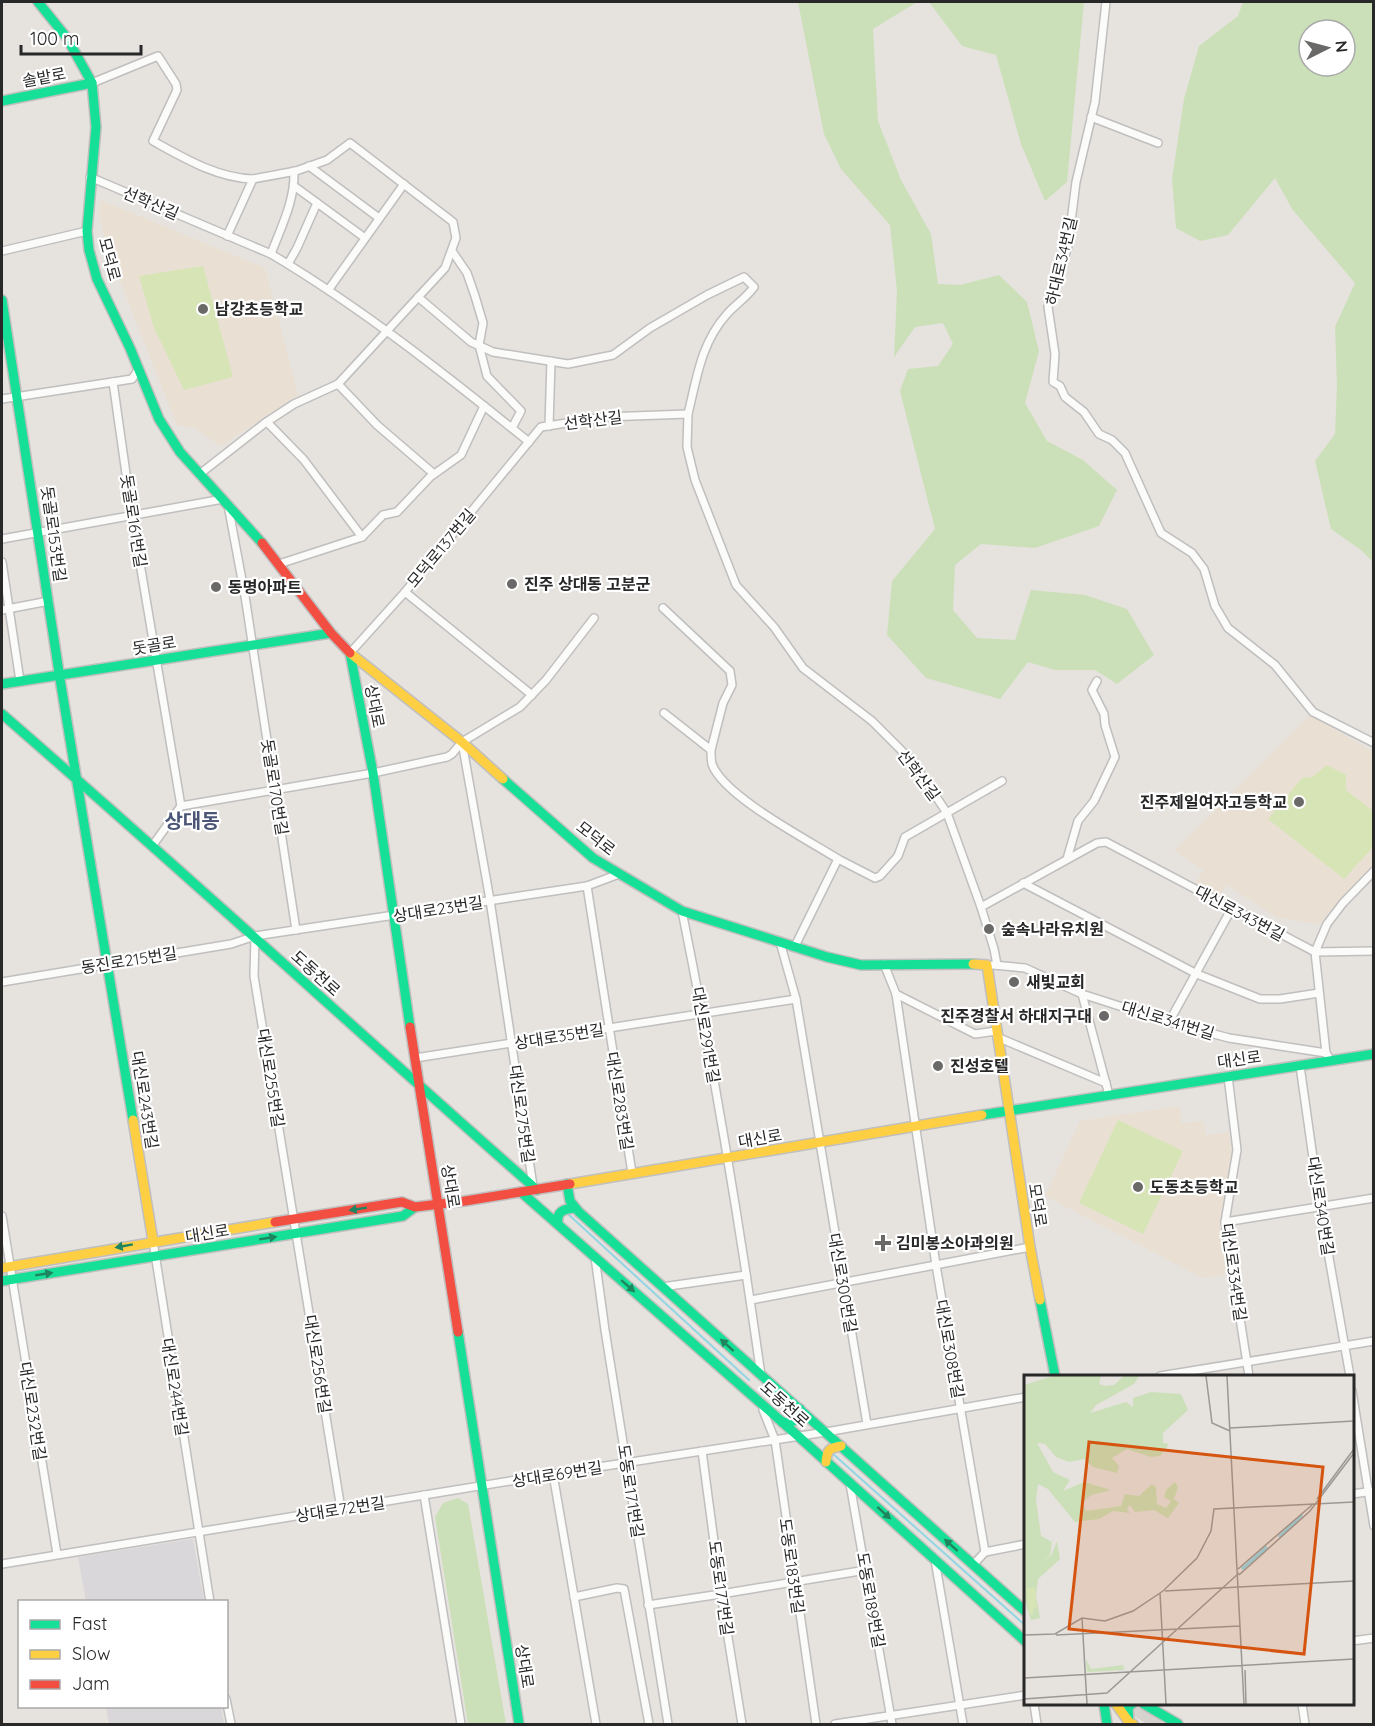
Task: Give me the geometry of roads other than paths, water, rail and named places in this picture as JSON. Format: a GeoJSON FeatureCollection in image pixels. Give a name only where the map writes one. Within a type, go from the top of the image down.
{"type":"FeatureCollection","features":[{"type":"Feature","properties":{"kind":"street","name":"모덕로"},"geometry":{"type":"LineString","coordinates":[[38,2],[67,38],[92,83],[96,126],[90,177],[87,231],[89,250],[97,279],[165,430],[180,452],[201,473],[279,564],[330,633],[350,653],[462,742],[593,858],[682,911],[826,957],[861,965],[949,963],[992,965],[996,1034],[1010,1110],[1030,1247],[1055,1375]]}},
{"type":"Feature","properties":{"kind":"street","name":"하대로34번길"},"geometry":{"type":"LineString","coordinates":[[1106,2],[1095,102],[1076,182],[1068,246],[1048,307],[1055,354],[1053,382],[1060,386],[1065,397],[1084,411],[1099,434],[1112,440],[1125,453],[1161,533],[1192,553],[1204,569],[1215,606],[1228,628],[1275,665],[1313,711],[1374,742]]}},
{"type":"Feature","properties":{"kind":"street"},"geometry":{"type":"LineString","coordinates":[[92,83],[158,56],[176,84],[177,90],[153,141],[188,160],[235,178],[253,179],[294,171],[327,160],[350,143],[453,222],[456,238],[444,268],[338,384],[294,404],[201,473]]}},
{"type":"Feature","properties":{"kind":"street","name":"솔밭로"},"geometry":{"type":"LineString","coordinates":[[2,101],[92,83]]}},
{"type":"Feature","properties":{"kind":"street"},"geometry":{"type":"LineString","coordinates":[[1091,117],[1158,143]]}},
{"type":"Feature","properties":{"kind":"street"},"geometry":{"type":"LineString","coordinates":[[309,166],[379,218]]}},
{"type":"Feature","properties":{"kind":"street"},"geometry":{"type":"LineString","coordinates":[[271,254],[292,199],[294,171]]}},
{"type":"Feature","properties":{"kind":"street","name":"선학산길"},"geometry":{"type":"LineString","coordinates":[[90,177],[271,254],[288,264],[329,289],[529,442],[541,427],[605,417],[688,414],[687,447],[695,480],[736,585],[774,627],[803,668],[872,721],[913,762],[947,813],[994,949],[992,965]]}},
{"type":"Feature","properties":{"kind":"street"},"geometry":{"type":"LineString","coordinates":[[227,236],[253,179]]}},
{"type":"Feature","properties":{"kind":"street"},"geometry":{"type":"LineString","coordinates":[[329,289],[404,184]]}},
{"type":"Feature","properties":{"kind":"street"},"geometry":{"type":"LineString","coordinates":[[294,186],[365,238]]}},
{"type":"Feature","properties":{"kind":"street"},"geometry":{"type":"LineString","coordinates":[[288,264],[317,203]]}},
{"type":"Feature","properties":{"kind":"street"},"geometry":{"type":"LineString","coordinates":[[2,251],[87,231]]}},
{"type":"Feature","properties":{"kind":"street"},"geometry":{"type":"LineString","coordinates":[[452,251],[467,273],[483,323],[478,345],[487,376],[521,411],[512,428]]}},
{"type":"Feature","properties":{"kind":"street"},"geometry":{"type":"LineString","coordinates":[[418,297],[471,342],[493,352],[568,364],[613,356],[650,328],[707,295],[744,277],[754,287],[748,296],[727,314],[704,347],[688,414]]}},
{"type":"Feature","properties":{"kind":"street","name":"돗골로153번길"},"geometry":{"type":"LineString","coordinates":[[2,300],[60,675]]}},
{"type":"Feature","properties":{"kind":"street"},"geometry":{"type":"LineString","coordinates":[[549,426],[551,361]]}},
{"type":"Feature","properties":{"kind":"street"},"geometry":{"type":"LineString","coordinates":[[2,399],[132,379],[138,370]]}},
{"type":"Feature","properties":{"kind":"street","name":"돗골로161번길"},"geometry":{"type":"LineString","coordinates":[[113,382],[132,516],[181,806]]}},
{"type":"Feature","properties":{"kind":"street"},"geometry":{"type":"LineString","coordinates":[[338,384],[377,425],[434,474]]}},
{"type":"Feature","properties":{"kind":"street"},"geometry":{"type":"LineString","coordinates":[[279,564],[362,537],[383,515],[397,512],[434,474],[461,455],[484,406]]}},
{"type":"Feature","properties":{"kind":"street"},"geometry":{"type":"LineString","coordinates":[[267,422],[304,460],[362,537]]}},
{"type":"Feature","properties":{"kind":"street","name":"모덕로137번길"},"geometry":{"type":"LineString","coordinates":[[350,653],[405,592],[529,442]]}},
{"type":"Feature","properties":{"kind":"street","name":"모덕로"},"geometry":{"type":"LineString","coordinates":[[225,502],[245,596],[252,645]]}},
{"type":"Feature","properties":{"kind":"street"},"geometry":{"type":"LineString","coordinates":[[2,539],[225,502]]}},
{"type":"Feature","properties":{"kind":"street"},"geometry":{"type":"LineString","coordinates":[[2,562],[5,609],[20,681]]}},
{"type":"Feature","properties":{"kind":"street"},"geometry":{"type":"LineString","coordinates":[[405,592],[532,695]]}},
{"type":"Feature","properties":{"kind":"street"},"geometry":{"type":"LineString","coordinates":[[5,609],[49,601]]}},
{"type":"Feature","properties":{"kind":"street"},"geometry":{"type":"LineString","coordinates":[[663,608],[730,671],[732,685],[723,703],[711,750],[712,764],[724,782],[756,807],[838,859],[875,878],[880,876],[898,856],[904,837],[947,813]]}},
{"type":"Feature","properties":{"kind":"street"},"geometry":{"type":"LineString","coordinates":[[153,845],[181,806],[373,774],[447,757],[462,742],[520,707],[546,680],[594,618]]}},
{"type":"Feature","properties":{"kind":"street","name":"돗골로"},"geometry":{"type":"LineString","coordinates":[[2,684],[330,633]]}},
{"type":"Feature","properties":{"kind":"street","name":"돗골로170번길"},"geometry":{"type":"LineString","coordinates":[[252,645],[296,930]]}},
{"type":"Feature","properties":{"kind":"street","name":"상대로"},"geometry":{"type":"LineString","coordinates":[[350,653],[373,774],[519,1725]]}},
{"type":"Feature","properties":{"kind":"street"},"geometry":{"type":"LineString","coordinates":[[60,675],[109,963]]}},
{"type":"Feature","properties":{"kind":"street"},"geometry":{"type":"LineString","coordinates":[[981,907],[1067,859],[1078,821],[1094,801],[1114,757],[1104,714],[1092,690],[1097,681]]}},
{"type":"Feature","properties":{"kind":"street"},"geometry":{"type":"LineString","coordinates":[[664,713],[711,750]]}},
{"type":"Feature","properties":{"kind":"street","name":"도동천로"},"geometry":{"type":"LineString","coordinates":[[2,714],[153,845],[535,1188]]}},
{"type":"Feature","properties":{"kind":"street","name":"대신로275번길"},"geometry":{"type":"LineString","coordinates":[[462,742],[490,900],[535,1188]]}},
{"type":"Feature","properties":{"kind":"street","name":"선학산길"},"geometry":{"type":"LineString","coordinates":[[947,813],[1002,780]]}},
{"type":"Feature","properties":{"kind":"street","name":"대신로343번길"},"geometry":{"type":"LineString","coordinates":[[1067,859],[1097,843],[1106,842],[1314,952]]}},
{"type":"Feature","properties":{"kind":"street"},"geometry":{"type":"LineString","coordinates":[[795,946],[838,859]]}},
{"type":"Feature","properties":{"kind":"street"},"geometry":{"type":"LineString","coordinates":[[1331,1062],[1326,1053],[1314,952],[1327,924],[1343,903],[1374,871]]}},
{"type":"Feature","properties":{"kind":"street","name":"상대로23번길"},"geometry":{"type":"LineString","coordinates":[[255,936],[587,886],[619,874]]}},
{"type":"Feature","properties":{"kind":"street"},"geometry":{"type":"LineString","coordinates":[[1023,883],[1197,974],[1260,999],[1280,999],[1319,993]]}},
{"type":"Feature","properties":{"kind":"street","name":"대신로283번길"},"geometry":{"type":"LineString","coordinates":[[587,886],[632,1173]]}},
{"type":"Feature","properties":{"kind":"street"},"geometry":{"type":"LineString","coordinates":[[1169,1022],[1232,908]]}},
{"type":"Feature","properties":{"kind":"street","name":"대신로291번길"},"geometry":{"type":"LineString","coordinates":[[682,911],[703,1013],[728,1158],[761,1375]]}},
{"type":"Feature","properties":{"kind":"street","name":"동진로215번길"},"geometry":{"type":"LineString","coordinates":[[2,982],[231,944],[255,936]]}},
{"type":"Feature","properties":{"kind":"street","name":"대신로255번길"},"geometry":{"type":"LineString","coordinates":[[255,936],[254,976],[294,1219]]}},
{"type":"Feature","properties":{"kind":"street","name":"대신로300번길"},"geometry":{"type":"LineString","coordinates":[[780,942],[796,999],[867,1424]]}},
{"type":"Feature","properties":{"kind":"street"},"geometry":{"type":"LineString","coordinates":[[1314,952],[1374,951]]}},
{"type":"Feature","properties":{"kind":"street","name":"대신로243번길"},"geometry":{"type":"LineString","coordinates":[[109,963],[153,1241]]}},
{"type":"Feature","properties":{"kind":"street","name":"대신로308번길"},"geometry":{"type":"LineString","coordinates":[[884,964],[896,994],[936,1265],[985,1552]]}},
{"type":"Feature","properties":{"kind":"street","name":"대신로341번길"},"geometry":{"type":"LineString","coordinates":[[992,965],[1025,968],[1082,993],[1169,1022],[1259,1044],[1326,1053]]}},
{"type":"Feature","properties":{"kind":"street"},"geometry":{"type":"LineString","coordinates":[[1082,993],[1109,1095]]}},
{"type":"Feature","properties":{"kind":"street"},"geometry":{"type":"LineString","coordinates":[[896,994],[975,1034],[996,1034],[1106,1083]]}},
{"type":"Feature","properties":{"kind":"street","name":"상대로35번길"},"geometry":{"type":"LineString","coordinates":[[415,1058],[796,999]]}},
{"type":"Feature","properties":{"kind":"street","name":"대신로"},"geometry":{"type":"LineString","coordinates":[[6,1267],[153,1241],[402,1202],[415,1207],[521,1192],[1010,1110],[1374,1054]]}},
{"type":"Feature","properties":{"kind":"street","name":"대신로340번길"},"geometry":{"type":"LineString","coordinates":[[1300,1066],[1320,1207],[1350,1375]]}},
{"type":"Feature","properties":{"kind":"street","name":"대신로334번길"},"geometry":{"type":"LineString","coordinates":[[1228,1076],[1237,1150],[1225,1222],[1249,1375]]}},
{"type":"Feature","properties":{"kind":"street","name":"도동천로"},"geometry":{"type":"LineString","coordinates":[[567,1184],[570,1201],[575,1208],[1024,1610]]}},
{"type":"Feature","properties":{"kind":"street","name":"도동천로"},"geometry":{"type":"LineString","coordinates":[[521,1192],[798,1436],[1024,1640]]}},
{"type":"Feature","properties":{"kind":"street"},"geometry":{"type":"LineString","coordinates":[[1225,1222],[1374,1198]]}},
{"type":"Feature","properties":{"kind":"street","name":"대신로"},"geometry":{"type":"LineString","coordinates":[[7,1280],[403,1216],[415,1207]]}},
{"type":"Feature","properties":{"kind":"street"},"geometry":{"type":"LineString","coordinates":[[558,1224],[556,1217],[559,1213],[575,1208]]}},
{"type":"Feature","properties":{"kind":"street","name":"대신로232번길"},"geometry":{"type":"LineString","coordinates":[[2,1216],[7,1280],[57,1554]]}},
{"type":"Feature","properties":{"kind":"street","name":"대신로256번길"},"geometry":{"type":"LineString","coordinates":[[294,1219],[341,1509]]}},
{"type":"Feature","properties":{"kind":"street","name":"대신로244번길"},"geometry":{"type":"LineString","coordinates":[[153,1241],[210,1600]]}},
{"type":"Feature","properties":{"kind":"street"},"geometry":{"type":"LineString","coordinates":[[751,1300],[1030,1247]]}},
{"type":"Feature","properties":{"kind":"street","name":"도동로171번길"},"geometry":{"type":"LineString","coordinates":[[595,1257],[668,1725]]}},
{"type":"Feature","properties":{"kind":"street"},"geometry":{"type":"LineString","coordinates":[[662,1287],[746,1275]]}},
{"type":"Feature","properties":{"kind":"street"},"geometry":{"type":"LineString","coordinates":[[1171,1375],[1374,1341]]}},
{"type":"Feature","properties":{"kind":"street","name":"상대로69번길"},"geometry":{"type":"LineString","coordinates":[[482,1486],[826,1432],[1024,1397]]}},
{"type":"Feature","properties":{"kind":"street"},"geometry":{"type":"LineString","coordinates":[[1354,1397],[1371,1491],[1374,1526]]}},
{"type":"Feature","properties":{"kind":"street"},"geometry":{"type":"LineString","coordinates":[[782,1422],[794,1422],[798,1419],[800,1409]]}},
{"type":"Feature","properties":{"kind":"street","name":"도동로183번길"},"geometry":{"type":"LineString","coordinates":[[763,1410],[775,1440],[816,1725]]}},
{"type":"Feature","properties":{"kind":"street"},"geometry":{"type":"LineString","coordinates":[[826,1462],[827,1451],[830,1448],[841,1446]]}},
{"type":"Feature","properties":{"kind":"street","name":"도동로177번길"},"geometry":{"type":"LineString","coordinates":[[702,1451],[742,1725]]}},
{"type":"Feature","properties":{"kind":"street"},"geometry":{"type":"LineString","coordinates":[[553,1474],[596,1725]]}},
{"type":"Feature","properties":{"kind":"street","name":"도동로189번길"},"geometry":{"type":"LineString","coordinates":[[850,1484],[892,1725]]}},
{"type":"Feature","properties":{"kind":"street","name":"상대로72번길"},"geometry":{"type":"LineString","coordinates":[[2,1564],[482,1486]]}},
{"type":"Feature","properties":{"kind":"street"},"geometry":{"type":"LineString","coordinates":[[1354,1494],[1371,1491]]}},
{"type":"Feature","properties":{"kind":"street"},"geometry":{"type":"LineString","coordinates":[[424,1495],[461,1725]]}},
{"type":"Feature","properties":{"kind":"street"},"geometry":{"type":"LineString","coordinates":[[973,1565],[985,1552],[1024,1544]]}},
{"type":"Feature","properties":{"kind":"street"},"geometry":{"type":"LineString","coordinates":[[935,1560],[963,1725]]}},
{"type":"Feature","properties":{"kind":"street"},"geometry":{"type":"LineString","coordinates":[[648,1605],[866,1570]]}},
{"type":"Feature","properties":{"kind":"street"},"geometry":{"type":"LineString","coordinates":[[574,1597],[617,1588],[624,1589],[649,1725]]}},
{"type":"Feature","properties":{"kind":"street"},"geometry":{"type":"LineString","coordinates":[[1354,1641],[1374,1638]]}},
{"type":"Feature","properties":{"kind":"street"},"geometry":{"type":"LineString","coordinates":[[835,1725],[1024,1695]]}},
{"type":"Feature","properties":{"kind":"street"},"geometry":{"type":"LineString","coordinates":[[1034,1705],[1037,1725]]}},
{"type":"Feature","properties":{"kind":"street"},"geometry":{"type":"LineString","coordinates":[[1104,1705],[1107,1725]]}},
{"type":"Feature","properties":{"kind":"street"},"geometry":{"type":"LineString","coordinates":[[1117,1705],[1131,1723]]}},
{"type":"Feature","properties":{"kind":"street"},"geometry":{"type":"LineString","coordinates":[[1131,1705],[1128,1707],[1131,1723]]}},
{"type":"Feature","properties":{"kind":"street"},"geometry":{"type":"LineString","coordinates":[[1146,1705],[1178,1725]]}},
{"type":"Feature","properties":{"kind":"street"},"geometry":{"type":"LineString","coordinates":[[1302,1705],[1305,1725]]}},
{"type":"Feature","properties":{"kind":"street"},"geometry":{"type":"LineString","coordinates":[[228,1708],[231,1725]]}},
{"type":"Feature","properties":{"kind":"waterway"},"geometry":{"type":"LineString","coordinates":[[568,1214],[749,1380]]}},
{"type":"Feature","properties":{"kind":"waterway"},"geometry":{"type":"LineString","coordinates":[[832,1453],[1024,1624]]}},
{"type":"Feature","properties":{"kind":"place","name":"남강초등학교"},"geometry":{"type":"Point","coordinates":[203,309]}},
{"type":"Feature","properties":{"kind":"place","name":"진주 상대동 고분군"},"geometry":{"type":"Point","coordinates":[512,584]}},
{"type":"Feature","properties":{"kind":"place","name":"동명아파트"},"geometry":{"type":"Point","coordinates":[216,587]}},
{"type":"Feature","properties":{"kind":"place","name":"진주제일여자고등학교"},"geometry":{"type":"Point","coordinates":[1299,802]}},
{"type":"Feature","properties":{"kind":"place","name":"숲속나라유치원"},"geometry":{"type":"Point","coordinates":[989,929]}},
{"type":"Feature","properties":{"kind":"place","name":"새빛교회"},"geometry":{"type":"Point","coordinates":[1014,982]}},
{"type":"Feature","properties":{"kind":"place","name":"진주경찰서 하대지구대"},"geometry":{"type":"Point","coordinates":[1104,1016]}},
{"type":"Feature","properties":{"kind":"place","name":"진성호텔"},"geometry":{"type":"Point","coordinates":[938,1066]}},
{"type":"Feature","properties":{"kind":"place","name":"도동초등학교"},"geometry":{"type":"Point","coordinates":[1138,1187]}},
{"type":"Feature","properties":{"kind":"place","name":"김미봉소아과의원"},"geometry":{"type":"Point","coordinates":[883,1243]}},
{"type":"Feature","properties":{"kind":"district","name":"상대동"},"geometry":{"type":"Point","coordinates":[192,820]}}]}
